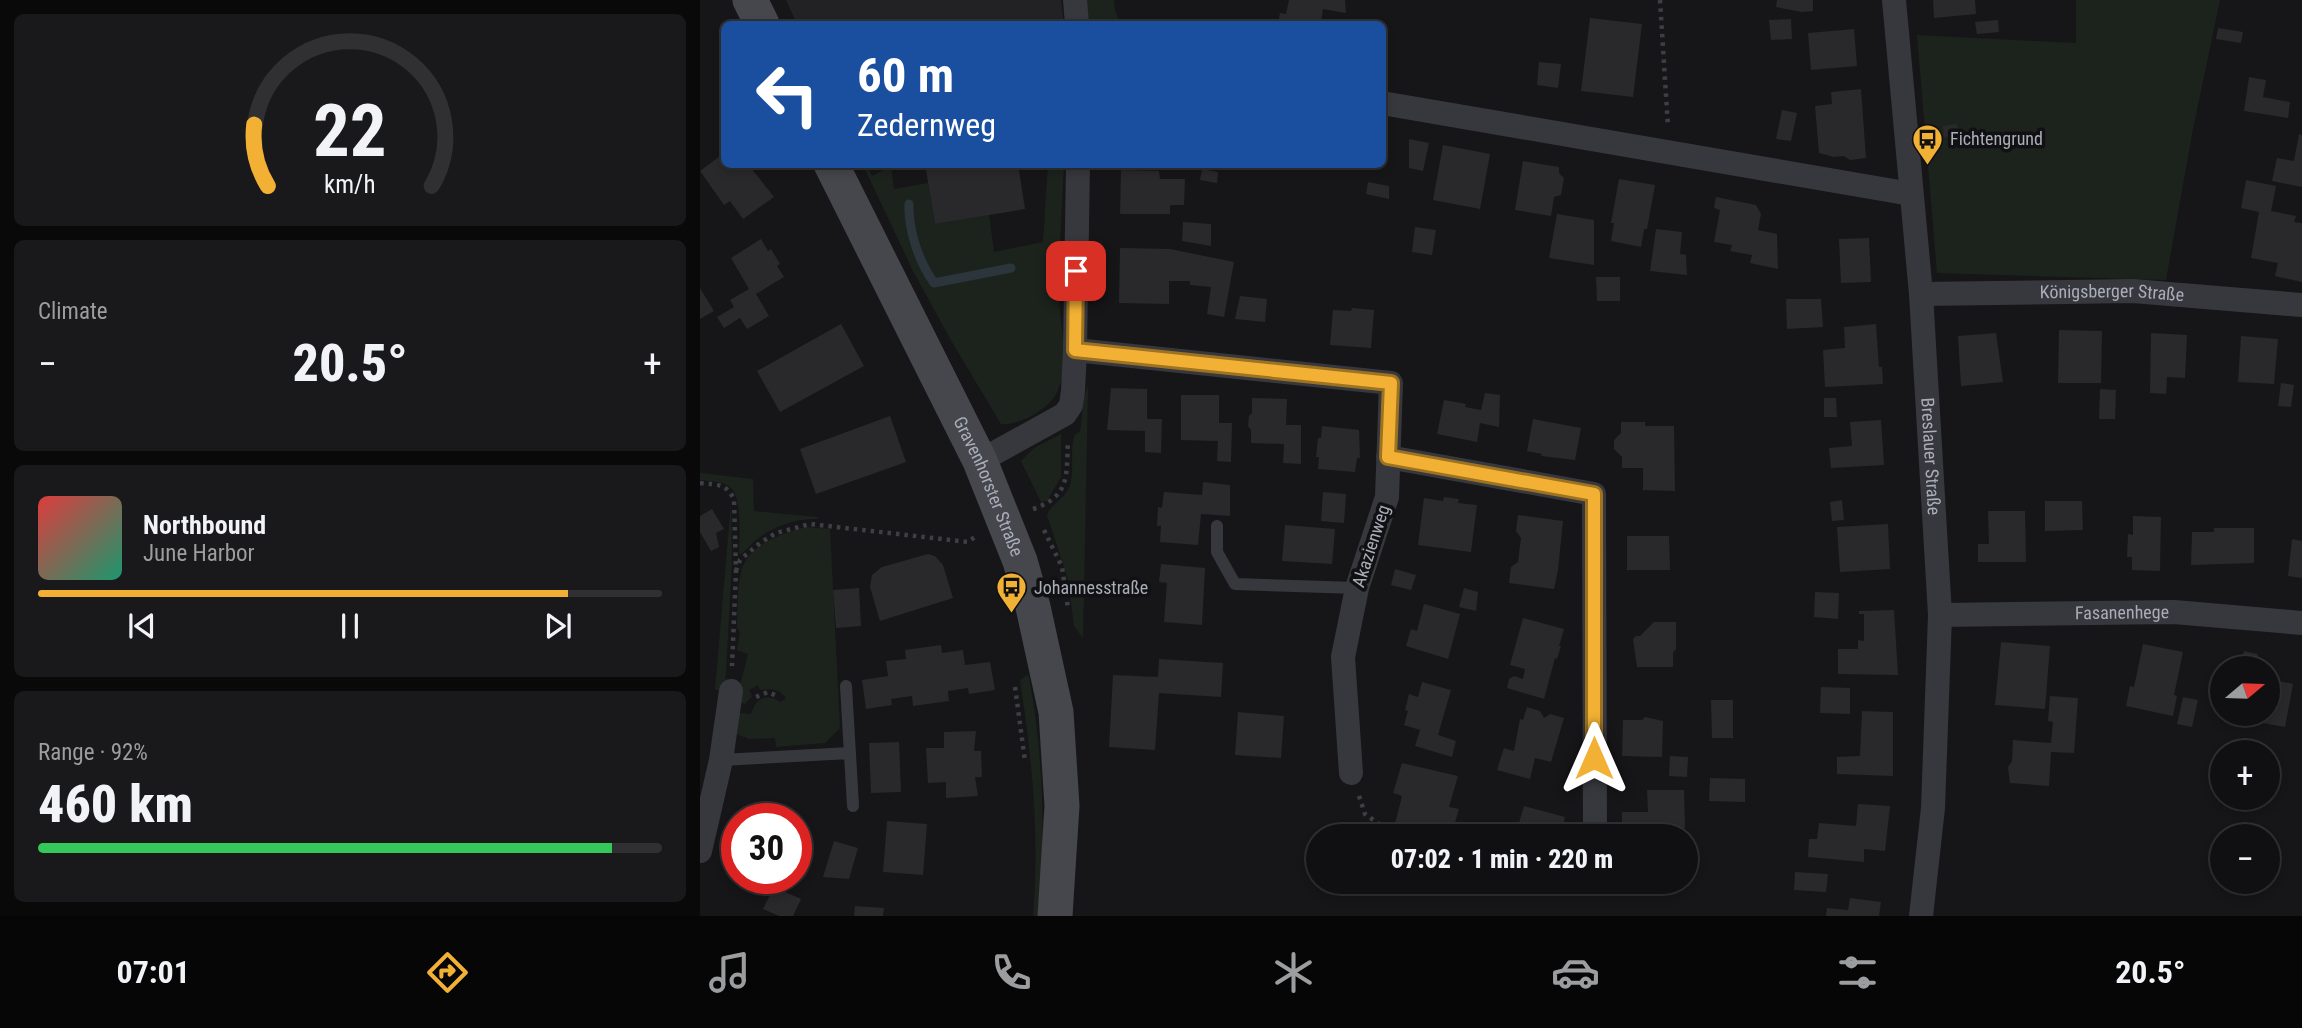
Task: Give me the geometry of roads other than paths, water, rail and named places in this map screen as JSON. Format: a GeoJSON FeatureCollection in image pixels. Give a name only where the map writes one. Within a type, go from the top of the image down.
{"type":"FeatureCollection","features":[{"type":"Feature","properties":{"kind":"main road"},"geometry":{"type":"LineString","coordinates":[[750,0],[760,21]]}},
{"type":"Feature","properties":{"kind":"main road","name":"Gravenhorster Straße"},"geometry":{"type":"LineString","coordinates":[[833,168],[980,461],[988,534],[1020,561],[1056,712],[1062,806],[1055,916]]}},
{"type":"Feature","properties":{"kind":"street"},"geometry":{"type":"LineString","coordinates":[[1075,0],[1077,21]]}},
{"type":"Feature","properties":{"kind":"street","name":"Breslauer Straße"},"geometry":{"type":"LineString","coordinates":[[1894,0],[1921,294],[1940,615],[1933,808],[1921,916]]}},
{"type":"Feature","properties":{"kind":"street"},"geometry":{"type":"LineString","coordinates":[[1386,104],[1911,194]]}},
{"type":"Feature","properties":{"kind":"street"},"geometry":{"type":"LineString","coordinates":[[980,461],[1065,414],[1071,405],[1075,350],[1078,168]]}},
{"type":"Feature","properties":{"kind":"street","name":"Königsberger Straße"},"geometry":{"type":"LineString","coordinates":[[1921,294],[2133,291],[2302,305]]}},
{"type":"Feature","properties":{"kind":"street","name":"Akazienweg"},"geometry":{"type":"LineString","coordinates":[[1075,350],[1391,383],[1387,497],[1357,588],[1343,657],[1351,773]]}},
{"type":"Feature","properties":{"kind":"street"},"geometry":{"type":"LineString","coordinates":[[1388,457],[1594,494],[1595,824]]}},
{"type":"Feature","properties":{"kind":"street","name":"Fasanenhege"},"geometry":{"type":"LineString","coordinates":[[1940,615],[2174,612],[2302,623]]}},
{"type":"Feature","properties":{"kind":"street"},"geometry":{"type":"LineString","coordinates":[[700,851],[721,760],[731,691]]}},
{"type":"Feature","properties":{"kind":"lane"},"geometry":{"type":"LineString","coordinates":[[1217,526],[1217,552],[1235,584],[1357,588]]}},
{"type":"Feature","properties":{"kind":"lane"},"geometry":{"type":"LineString","coordinates":[[846,686],[853,806]]}},
{"type":"Feature","properties":{"kind":"lane"},"geometry":{"type":"LineString","coordinates":[[721,760],[850,752]]}},
{"type":"Feature","properties":{"kind":"waterway"},"geometry":{"type":"LineString","coordinates":[[909,204],[910,224],[916,245],[934,283],[1011,268]]}},
{"type":"Feature","properties":{"kind":"place","name":"Fichtengrund"},"geometry":{"type":"Point","coordinates":[1927,166]}},
{"type":"Feature","properties":{"kind":"place","name":"Johannesstraße"},"geometry":{"type":"Point","coordinates":[1011,615]}}]}
